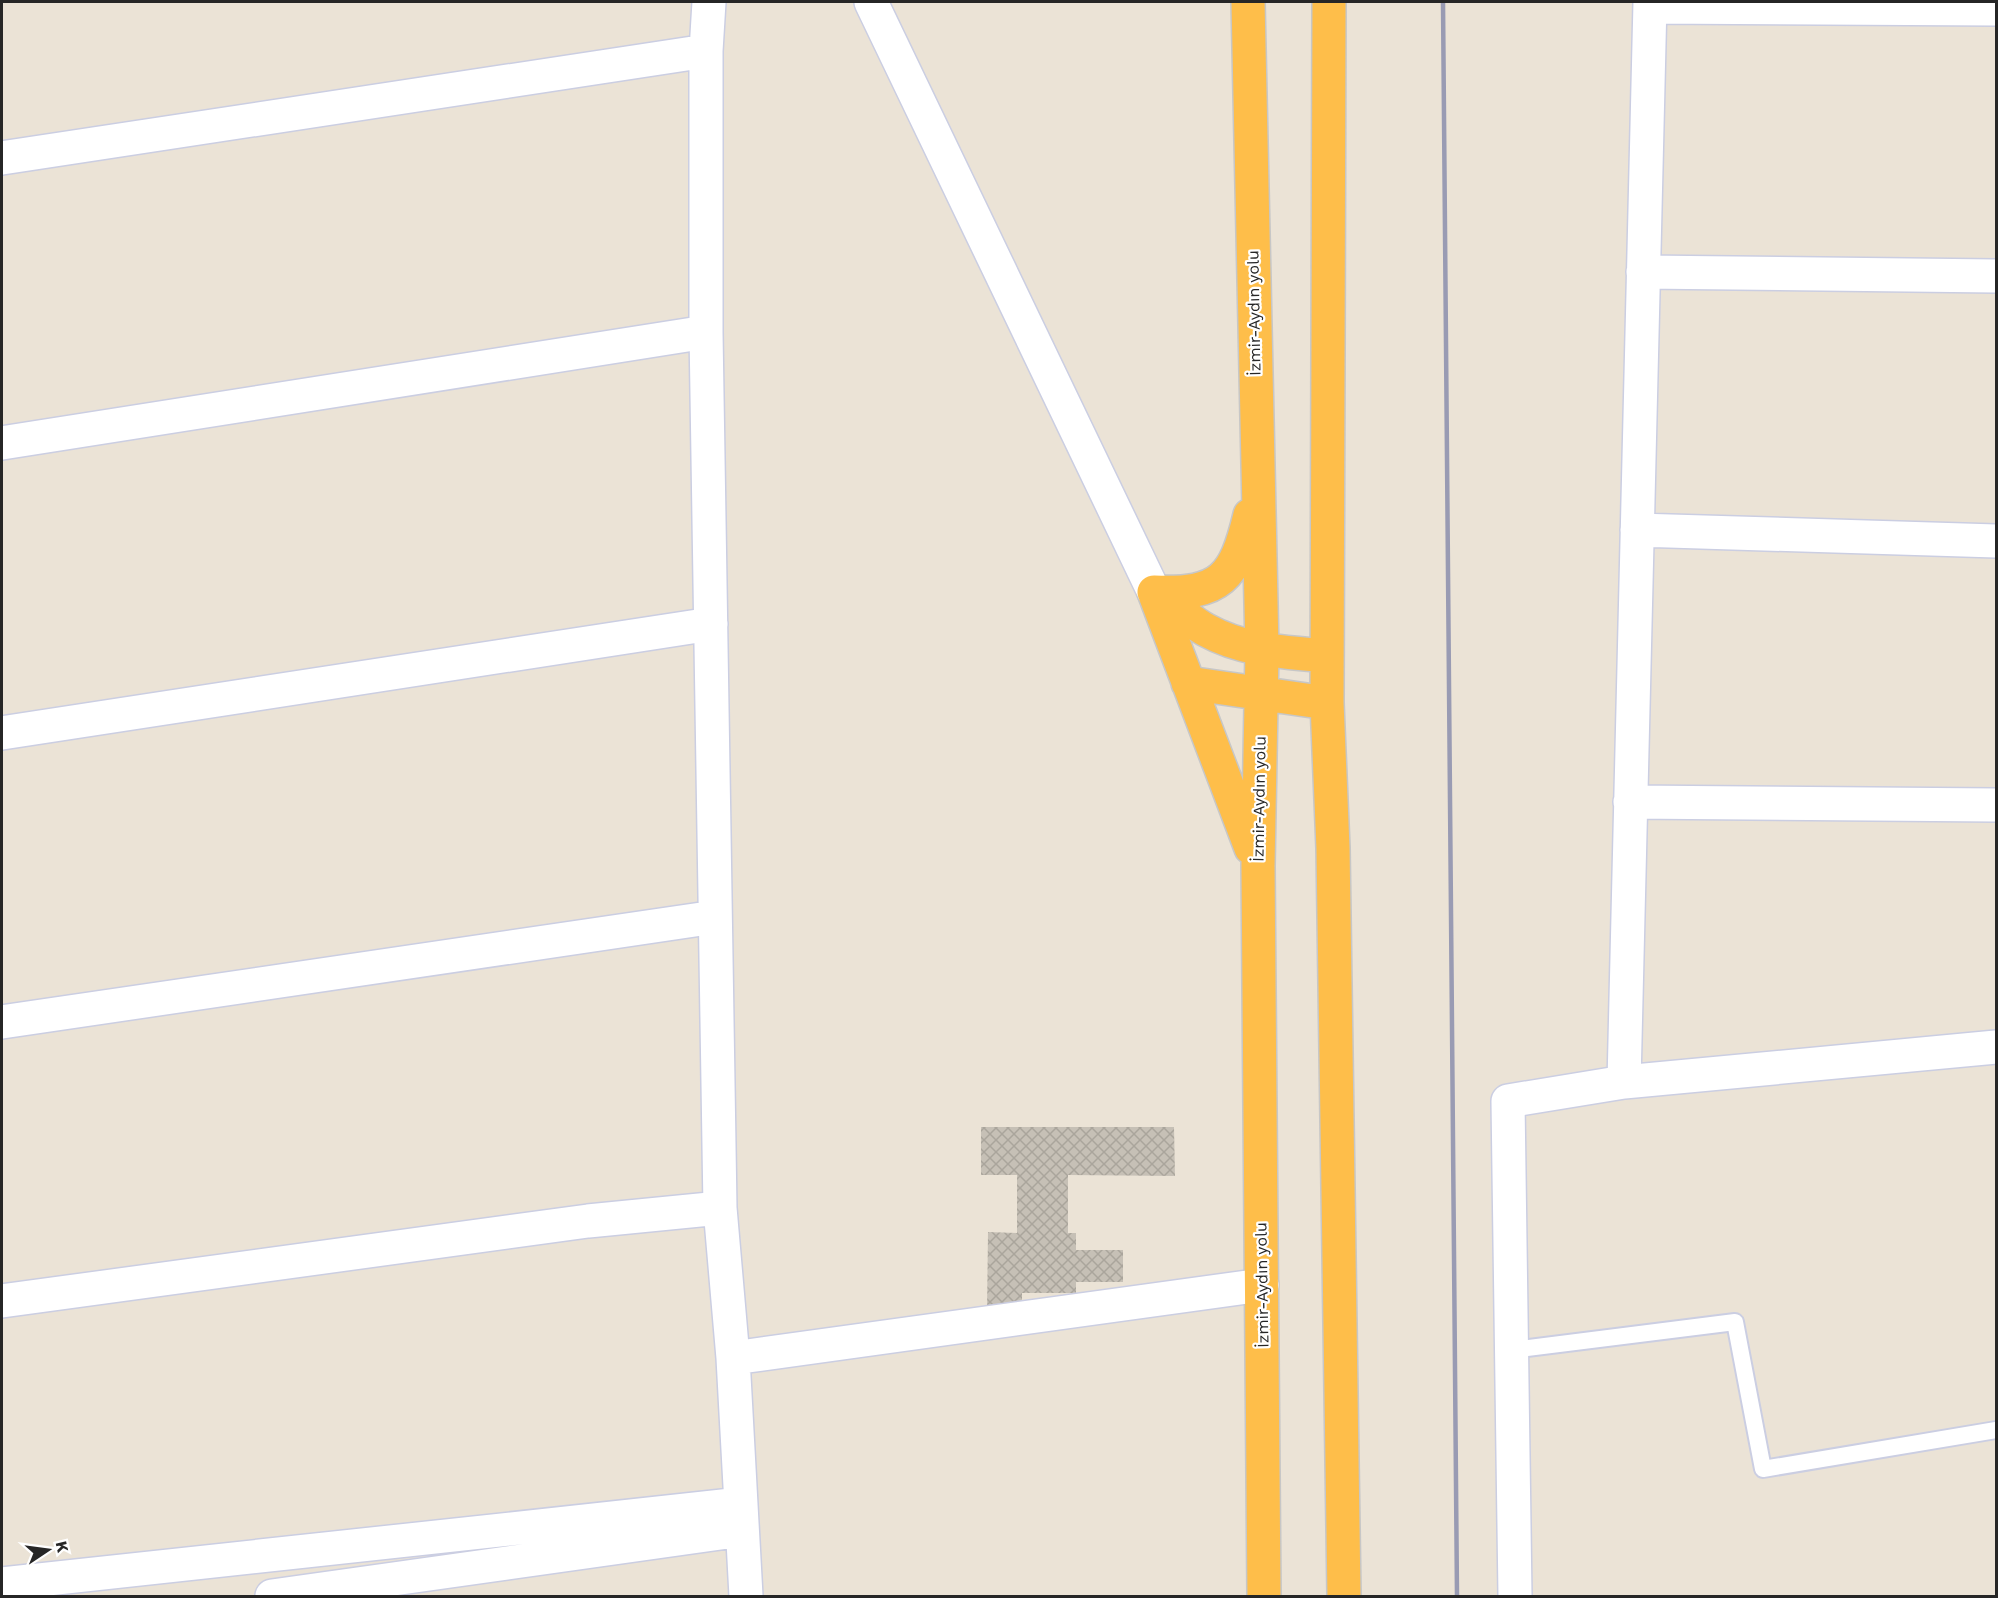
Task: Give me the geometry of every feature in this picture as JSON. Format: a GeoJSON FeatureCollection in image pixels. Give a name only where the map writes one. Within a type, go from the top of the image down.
{"type":"FeatureCollection","features":[{"type":"Feature","properties":{"kind":"highway","name":"İzmir-Aydın yolu"},"geometry":{"type":"LineString","coordinates":[[1248,2],[1262,650],[1258,866],[1264,1596]]}},
{"type":"Feature","properties":{"kind":"highway"},"geometry":{"type":"LineString","coordinates":[[1329,2],[1327,704],[1333,860],[1344,1596]]}},
{"type":"Feature","properties":{"kind":"highway"},"geometry":{"type":"LineString","coordinates":[[1154,592],[1182,593],[1202,589],[1219,582],[1241,553],[1258,484]]}},
{"type":"Feature","properties":{"kind":"highway"},"geometry":{"type":"LineString","coordinates":[[1154,592],[1204,629],[1234,644],[1262,650],[1327,656]]}},
{"type":"Feature","properties":{"kind":"highway"},"geometry":{"type":"LineString","coordinates":[[1154,592],[1258,866]]}},
{"type":"Feature","properties":{"kind":"highway"},"geometry":{"type":"LineString","coordinates":[[1188,683],[1327,704]]}},
{"type":"Feature","properties":{"kind":"street"},"geometry":{"type":"LineString","coordinates":[[709,2],[706,51],[706,332],[720,1208],[733,1358],[746,1596]]}},
{"type":"Feature","properties":{"kind":"street"},"geometry":{"type":"LineString","coordinates":[[871,2],[1154,592]]}},
{"type":"Feature","properties":{"kind":"street"},"geometry":{"type":"LineString","coordinates":[[1624,1082],[1650,4],[1851,5],[1996,9]]}},
{"type":"Feature","properties":{"kind":"street"},"geometry":{"type":"LineString","coordinates":[[2,158],[706,51]]}},
{"type":"Feature","properties":{"kind":"street"},"geometry":{"type":"LineString","coordinates":[[1643,272],[1996,276]]}},
{"type":"Feature","properties":{"kind":"street"},"geometry":{"type":"LineString","coordinates":[[2,443],[706,332]]}},
{"type":"Feature","properties":{"kind":"street"},"geometry":{"type":"LineString","coordinates":[[1637,530],[1996,541]]}},
{"type":"Feature","properties":{"kind":"street"},"geometry":{"type":"LineString","coordinates":[[2,733],[711,624]]}},
{"type":"Feature","properties":{"kind":"street"},"geometry":{"type":"LineString","coordinates":[[1630,802],[1996,805]]}},
{"type":"Feature","properties":{"kind":"street"},"geometry":{"type":"LineString","coordinates":[[2,1022],[715,917]]}},
{"type":"Feature","properties":{"kind":"street"},"geometry":{"type":"LineString","coordinates":[[1515,1596],[1508,1101],[1624,1082],[1996,1047]]}},
{"type":"Feature","properties":{"kind":"street"},"geometry":{"type":"LineString","coordinates":[[2,1301],[588,1221],[720,1208]]}},
{"type":"Feature","properties":{"kind":"street"},"geometry":{"type":"LineString","coordinates":[[733,1358],[1262,1285]]}},
{"type":"Feature","properties":{"kind":"street"},"geometry":{"type":"LineString","coordinates":[[2,1584],[741,1517]]}},
{"type":"Feature","properties":{"kind":"street"},"geometry":{"type":"LineString","coordinates":[[272,1596],[741,1517]]}},
{"type":"Feature","properties":{"kind":"lane"},"geometry":{"type":"LineString","coordinates":[[1512,1350],[1735,1322],[1763,1470],[1996,1430]]}},
{"type":"Feature","properties":{"kind":"building"},"geometry":{"type":"Polygon","coordinates":[[[981,1127],[1174,1127],[1175,1176],[1068,1175],[1068,1233],[1076,1233],[1076,1250],[1123,1250],[1123,1282],[1076,1282],[1076,1293],[1022,1293],[1022,1307],[987,1312],[988,1232],[1017,1233],[1017,1175],[981,1175],[981,1127]]]}},
{"type":"Feature","properties":{"kind":"railway"},"geometry":{"type":"LineString","coordinates":[[1443,2],[1457,1596]]}}]}
